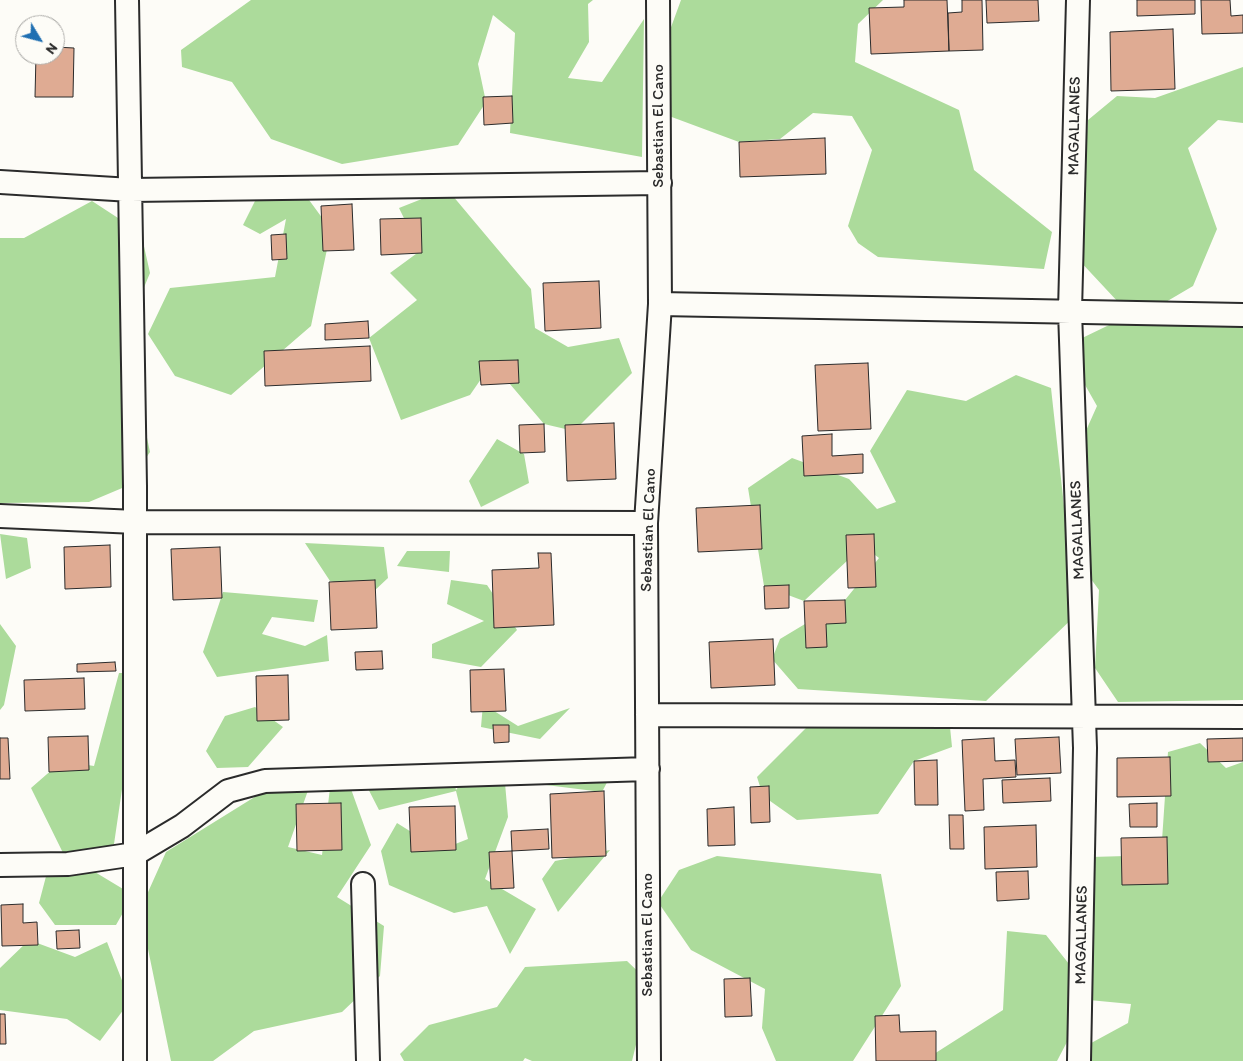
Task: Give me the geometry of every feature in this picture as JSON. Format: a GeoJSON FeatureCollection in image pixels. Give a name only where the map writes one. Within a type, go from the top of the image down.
{"type":"FeatureCollection","features":[{"type":"Feature","properties":{"kind":"street"},"geometry":{"type":"LineString","coordinates":[[127,0],[136,522],[135,1061]]}},
{"type":"Feature","properties":{"kind":"street","name":"Sebastian El Cano"},"geometry":{"type":"LineString","coordinates":[[649,1061],[646,523],[660,304],[658,0]]}},
{"type":"Feature","properties":{"kind":"street","name":"MAGALLANES"},"geometry":{"type":"LineString","coordinates":[[1078,0],[1070,311],[1085,767],[1079,1061]]}},
{"type":"Feature","properties":{"kind":"street"},"geometry":{"type":"LineString","coordinates":[[0,182],[131,190],[660,183]]}},
{"type":"Feature","properties":{"kind":"street"},"geometry":{"type":"LineString","coordinates":[[660,304],[1243,315]]}},
{"type":"Feature","properties":{"kind":"street"},"geometry":{"type":"LineString","coordinates":[[0,516],[136,522],[646,523]]}},
{"type":"Feature","properties":{"kind":"street"},"geometry":{"type":"LineString","coordinates":[[647,715],[1243,717]]}},
{"type":"Feature","properties":{"kind":"street"},"geometry":{"type":"LineString","coordinates":[[0,865],[68,864],[135,854],[182,826],[228,791],[265,781],[648,769]]}},
{"type":"Feature","properties":{"kind":"street"},"geometry":{"type":"LineString","coordinates":[[363,884],[368,1061]]}},
{"type":"Feature","properties":{"kind":"green space"},"geometry":{"type":"Polygon","coordinates":[[[251,0],[593,0],[588,4],[589,42],[568,78],[602,82],[644,19],[642,157],[510,133],[515,33],[493,15],[478,64],[486,102],[458,145],[342,164],[271,139],[232,82],[182,67],[181,50],[251,0]]]}},
{"type":"Feature","properties":{"kind":"green space"},"geometry":{"type":"Polygon","coordinates":[[[681,0],[883,0],[858,24],[855,62],[959,110],[974,170],[1052,232],[1044,269],[878,257],[858,243],[848,226],[872,150],[852,116],[813,113],[780,139],[739,142],[669,116],[652,79],[681,0]]]}},
{"type":"Feature","properties":{"kind":"green space"},"geometry":{"type":"Polygon","coordinates":[[[1243,67],[1243,123],[1218,120],[1188,148],[1217,229],[1193,286],[1159,306],[1119,303],[1077,258],[1088,120],[1117,96],[1155,98],[1243,67]]]}},
{"type":"Feature","properties":{"kind":"green space"},"geometry":{"type":"Polygon","coordinates":[[[263,185],[301,189],[331,230],[311,326],[231,395],[175,376],[148,334],[170,288],[275,277],[286,219],[260,234],[243,225],[263,185]]]}},
{"type":"Feature","properties":{"kind":"green space"},"geometry":{"type":"Polygon","coordinates":[[[447,189],[531,289],[535,328],[568,347],[619,338],[632,373],[574,431],[544,424],[492,363],[470,395],[401,420],[369,338],[417,300],[390,273],[420,251],[399,208],[447,189]]]}},
{"type":"Feature","properties":{"kind":"green space"},"geometry":{"type":"Polygon","coordinates":[[[92,201],[141,233],[150,273],[125,333],[150,452],[127,486],[89,502],[0,503],[0,238],[24,238],[92,201]]]}},
{"type":"Feature","properties":{"kind":"green space"},"geometry":{"type":"Polygon","coordinates":[[[1134,313],[1243,320],[1243,700],[1118,702],[1095,668],[1099,590],[1077,560],[1090,523],[1080,444],[1097,406],[1068,355],[1078,340],[1134,313]]]}},
{"type":"Feature","properties":{"kind":"green space"},"geometry":{"type":"Polygon","coordinates":[[[1016,375],[1051,388],[1076,615],[986,701],[798,689],[772,659],[780,639],[845,600],[879,558],[863,546],[804,601],[764,586],[748,488],[792,458],[849,479],[877,509],[896,502],[870,451],[907,390],[966,401],[1016,375]]]}},
{"type":"Feature","properties":{"kind":"green space"},"geometry":{"type":"Polygon","coordinates":[[[497,439],[524,454],[529,483],[481,507],[469,481],[497,439]]]}},
{"type":"Feature","properties":{"kind":"green space"},"geometry":{"type":"Polygon","coordinates":[[[0,534],[27,538],[31,568],[6,579],[0,534]]]}},
{"type":"Feature","properties":{"kind":"green space"},"geometry":{"type":"Polygon","coordinates":[[[305,543],[384,547],[388,578],[373,592],[330,581],[305,543]]]}},
{"type":"Feature","properties":{"kind":"green space"},"geometry":{"type":"Polygon","coordinates":[[[407,551],[450,551],[449,572],[397,566],[407,551]]]}},
{"type":"Feature","properties":{"kind":"green space"},"geometry":{"type":"Polygon","coordinates":[[[451,580],[487,585],[517,630],[481,667],[432,658],[432,644],[484,621],[447,604],[451,580]]]}},
{"type":"Feature","properties":{"kind":"green space"},"geometry":{"type":"Polygon","coordinates":[[[223,592],[318,600],[314,622],[272,617],[262,634],[305,646],[327,635],[329,661],[217,677],[203,652],[223,592]]]}},
{"type":"Feature","properties":{"kind":"green space"},"geometry":{"type":"Polygon","coordinates":[[[0,624],[16,646],[4,705],[0,710],[0,624]]]}},
{"type":"Feature","properties":{"kind":"green space"},"geometry":{"type":"Polygon","coordinates":[[[119,673],[139,673],[114,844],[75,860],[133,895],[116,925],[55,925],[39,903],[49,865],[65,857],[31,788],[62,761],[94,766],[119,673]]]}},
{"type":"Feature","properties":{"kind":"green space"},"geometry":{"type":"Polygon","coordinates":[[[483,704],[518,726],[570,708],[540,739],[481,727],[483,704]]]}},
{"type":"Feature","properties":{"kind":"green space"},"geometry":{"type":"Polygon","coordinates":[[[255,707],[283,727],[248,767],[217,768],[206,751],[225,716],[255,707]]]}},
{"type":"Feature","properties":{"kind":"green space"},"geometry":{"type":"Polygon","coordinates":[[[811,723],[950,727],[952,747],[914,761],[878,814],[797,820],[763,796],[757,777],[811,723]]]}},
{"type":"Feature","properties":{"kind":"green space"},"geometry":{"type":"Polygon","coordinates":[[[1200,743],[1226,768],[1243,762],[1243,1061],[1085,1061],[1082,1048],[1128,1023],[1131,1004],[1089,1000],[1057,1061],[923,1061],[1003,1010],[1007,931],[1046,935],[1081,979],[1094,914],[1082,875],[1091,857],[1161,855],[1168,752],[1200,743]]]}},
{"type":"Feature","properties":{"kind":"green space"},"geometry":{"type":"Polygon","coordinates":[[[450,763],[456,790],[473,768],[504,772],[508,817],[485,879],[536,909],[510,954],[487,906],[454,913],[389,885],[381,851],[397,823],[440,850],[468,839],[456,791],[379,810],[359,771],[450,763]]]}},
{"type":"Feature","properties":{"kind":"green space"},"geometry":{"type":"Polygon","coordinates":[[[615,767],[602,792],[538,784],[615,767]]]}},
{"type":"Feature","properties":{"kind":"green space"},"geometry":{"type":"Polygon","coordinates":[[[282,780],[311,782],[288,847],[322,855],[330,788],[351,789],[371,845],[337,897],[384,926],[380,976],[342,1012],[254,1031],[213,1061],[171,1061],[140,910],[166,852],[282,780]]]}},
{"type":"Feature","properties":{"kind":"green space"},"geometry":{"type":"Polygon","coordinates":[[[610,850],[558,912],[542,879],[555,861],[610,850]]]}},
{"type":"Feature","properties":{"kind":"green space"},"geometry":{"type":"Polygon","coordinates":[[[717,856],[881,874],[901,986],[853,1061],[776,1061],[762,1028],[765,989],[691,950],[658,902],[679,870],[717,856]]]}},
{"type":"Feature","properties":{"kind":"green space"},"geometry":{"type":"Polygon","coordinates":[[[29,940],[75,957],[107,942],[130,1001],[100,1041],[67,1019],[0,1010],[0,968],[29,940]]]}},
{"type":"Feature","properties":{"kind":"green space"},"geometry":{"type":"Polygon","coordinates":[[[627,961],[651,984],[632,1061],[532,1061],[525,1058],[523,1061],[404,1061],[400,1054],[429,1025],[497,1007],[525,967],[627,961]]]}},
{"type":"Feature","properties":{"kind":"building"},"geometry":{"type":"Polygon","coordinates":[[[904,0],[947,0],[949,51],[871,54],[869,8],[904,7],[904,0]]]}},
{"type":"Feature","properties":{"kind":"building"},"geometry":{"type":"Polygon","coordinates":[[[962,0],[982,0],[983,50],[949,51],[948,13],[962,12],[962,0]]]}},
{"type":"Feature","properties":{"kind":"building"},"geometry":{"type":"Polygon","coordinates":[[[986,0],[1038,0],[1039,21],[987,23],[986,0]]]}},
{"type":"Feature","properties":{"kind":"building"},"geometry":{"type":"Polygon","coordinates":[[[1137,0],[1195,0],[1195,14],[1137,16],[1137,0]]]}},
{"type":"Feature","properties":{"kind":"building"},"geometry":{"type":"Polygon","coordinates":[[[1201,0],[1230,0],[1231,16],[1243,15],[1243,33],[1202,34],[1201,0]]]}},
{"type":"Feature","properties":{"kind":"building"},"geometry":{"type":"Polygon","coordinates":[[[1173,29],[1175,89],[1111,91],[1110,32],[1173,29]]]}},
{"type":"Feature","properties":{"kind":"building"},"geometry":{"type":"Polygon","coordinates":[[[65,48],[74,48],[73,97],[35,97],[36,65],[65,65],[65,48]]]}},
{"type":"Feature","properties":{"kind":"building"},"geometry":{"type":"Polygon","coordinates":[[[512,96],[513,123],[484,125],[483,97],[512,96]]]}},
{"type":"Feature","properties":{"kind":"building"},"geometry":{"type":"Polygon","coordinates":[[[825,138],[826,174],[740,177],[739,142],[825,138]]]}},
{"type":"Feature","properties":{"kind":"building"},"geometry":{"type":"Polygon","coordinates":[[[352,204],[354,250],[323,251],[321,206],[352,204]]]}},
{"type":"Feature","properties":{"kind":"building"},"geometry":{"type":"Polygon","coordinates":[[[421,218],[422,253],[381,255],[380,219],[421,218]]]}},
{"type":"Feature","properties":{"kind":"building"},"geometry":{"type":"Polygon","coordinates":[[[286,234],[287,259],[272,260],[271,235],[286,234]]]}},
{"type":"Feature","properties":{"kind":"building"},"geometry":{"type":"Polygon","coordinates":[[[599,281],[601,328],[545,331],[543,283],[599,281]]]}},
{"type":"Feature","properties":{"kind":"building"},"geometry":{"type":"Polygon","coordinates":[[[368,321],[369,338],[325,340],[325,324],[368,321]]]}},
{"type":"Feature","properties":{"kind":"building"},"geometry":{"type":"Polygon","coordinates":[[[370,346],[371,381],[265,386],[264,351],[370,346]]]}},
{"type":"Feature","properties":{"kind":"building"},"geometry":{"type":"Polygon","coordinates":[[[518,360],[519,383],[481,385],[479,361],[518,360]]]}},
{"type":"Feature","properties":{"kind":"building"},"geometry":{"type":"Polygon","coordinates":[[[868,363],[871,429],[818,431],[815,365],[868,363]]]}},
{"type":"Feature","properties":{"kind":"building"},"geometry":{"type":"Polygon","coordinates":[[[614,423],[616,479],[567,481],[565,425],[614,423]]]}},
{"type":"Feature","properties":{"kind":"building"},"geometry":{"type":"Polygon","coordinates":[[[544,424],[545,452],[520,453],[519,425],[544,424]]]}},
{"type":"Feature","properties":{"kind":"building"},"geometry":{"type":"Polygon","coordinates":[[[832,434],[832,456],[863,454],[863,473],[804,476],[802,436],[832,434]]]}},
{"type":"Feature","properties":{"kind":"building"},"geometry":{"type":"Polygon","coordinates":[[[760,505],[762,549],[698,552],[696,508],[760,505]]]}},
{"type":"Feature","properties":{"kind":"building"},"geometry":{"type":"Polygon","coordinates":[[[874,534],[876,587],[848,588],[846,535],[874,534]]]}},
{"type":"Feature","properties":{"kind":"building"},"geometry":{"type":"Polygon","coordinates":[[[110,545],[111,587],[65,589],[64,547],[110,545]]]}},
{"type":"Feature","properties":{"kind":"building"},"geometry":{"type":"Polygon","coordinates":[[[220,547],[222,598],[173,600],[171,549],[220,547]]]}},
{"type":"Feature","properties":{"kind":"building"},"geometry":{"type":"Polygon","coordinates":[[[538,553],[551,553],[554,625],[494,628],[492,570],[539,568],[538,553]]]}},
{"type":"Feature","properties":{"kind":"building"},"geometry":{"type":"Polygon","coordinates":[[[375,580],[377,628],[331,630],[329,582],[375,580]]]}},
{"type":"Feature","properties":{"kind":"building"},"geometry":{"type":"Polygon","coordinates":[[[789,585],[789,608],[765,609],[764,586],[789,585]]]}},
{"type":"Feature","properties":{"kind":"building"},"geometry":{"type":"Polygon","coordinates":[[[845,600],[846,623],[826,624],[827,647],[806,648],[804,601],[845,600]]]}},
{"type":"Feature","properties":{"kind":"building"},"geometry":{"type":"Polygon","coordinates":[[[773,639],[775,685],[711,688],[709,642],[773,639]]]}},
{"type":"Feature","properties":{"kind":"building"},"geometry":{"type":"Polygon","coordinates":[[[382,651],[383,669],[356,670],[355,652],[382,651]]]}},
{"type":"Feature","properties":{"kind":"building"},"geometry":{"type":"Polygon","coordinates":[[[115,662],[116,671],[77,672],[77,664],[115,662]]]}},
{"type":"Feature","properties":{"kind":"building"},"geometry":{"type":"Polygon","coordinates":[[[504,669],[506,711],[471,712],[470,670],[504,669]]]}},
{"type":"Feature","properties":{"kind":"building"},"geometry":{"type":"Polygon","coordinates":[[[288,675],[289,720],[257,721],[256,676],[288,675]]]}},
{"type":"Feature","properties":{"kind":"building"},"geometry":{"type":"Polygon","coordinates":[[[84,678],[85,709],[25,711],[24,680],[84,678]]]}},
{"type":"Feature","properties":{"kind":"building"},"geometry":{"type":"Polygon","coordinates":[[[493,725],[509,725],[509,742],[494,743],[493,725]]]}},
{"type":"Feature","properties":{"kind":"building"},"geometry":{"type":"Polygon","coordinates":[[[88,736],[89,770],[49,772],[48,737],[88,736]]]}},
{"type":"Feature","properties":{"kind":"building"},"geometry":{"type":"Polygon","coordinates":[[[1059,737],[1061,773],[1017,775],[1015,739],[1059,737]]]}},
{"type":"Feature","properties":{"kind":"building"},"geometry":{"type":"Polygon","coordinates":[[[0,738],[8,738],[10,779],[0,779],[0,738]]]}},
{"type":"Feature","properties":{"kind":"building"},"geometry":{"type":"Polygon","coordinates":[[[994,738],[995,761],[1015,760],[1016,777],[983,779],[984,810],[965,811],[962,740],[994,738]]]}},
{"type":"Feature","properties":{"kind":"building"},"geometry":{"type":"Polygon","coordinates":[[[1243,738],[1243,761],[1208,762],[1207,739],[1243,738]]]}},
{"type":"Feature","properties":{"kind":"building"},"geometry":{"type":"Polygon","coordinates":[[[1170,757],[1171,796],[1117,797],[1117,758],[1170,757]]]}},
{"type":"Feature","properties":{"kind":"building"},"geometry":{"type":"Polygon","coordinates":[[[937,760],[938,805],[915,805],[914,761],[937,760]]]}},
{"type":"Feature","properties":{"kind":"building"},"geometry":{"type":"Polygon","coordinates":[[[1050,778],[1051,801],[1003,803],[1002,780],[1050,778]]]}},
{"type":"Feature","properties":{"kind":"building"},"geometry":{"type":"Polygon","coordinates":[[[769,786],[770,822],[751,823],[750,787],[769,786]]]}},
{"type":"Feature","properties":{"kind":"building"},"geometry":{"type":"Polygon","coordinates":[[[604,791],[606,856],[552,858],[550,794],[604,791]]]}},
{"type":"Feature","properties":{"kind":"building"},"geometry":{"type":"Polygon","coordinates":[[[341,803],[342,850],[297,851],[296,804],[341,803]]]}},
{"type":"Feature","properties":{"kind":"building"},"geometry":{"type":"Polygon","coordinates":[[[1157,803],[1157,827],[1130,827],[1129,804],[1157,803]]]}},
{"type":"Feature","properties":{"kind":"building"},"geometry":{"type":"Polygon","coordinates":[[[455,806],[456,850],[411,852],[409,807],[455,806]]]}},
{"type":"Feature","properties":{"kind":"building"},"geometry":{"type":"Polygon","coordinates":[[[734,807],[735,845],[708,846],[707,809],[734,807]]]}},
{"type":"Feature","properties":{"kind":"building"},"geometry":{"type":"Polygon","coordinates":[[[949,815],[963,815],[964,849],[950,849],[949,815]]]}},
{"type":"Feature","properties":{"kind":"building"},"geometry":{"type":"Polygon","coordinates":[[[1036,825],[1037,867],[985,869],[984,827],[1036,825]]]}},
{"type":"Feature","properties":{"kind":"building"},"geometry":{"type":"Polygon","coordinates":[[[548,829],[549,849],[512,851],[511,831],[548,829]]]}},
{"type":"Feature","properties":{"kind":"building"},"geometry":{"type":"Polygon","coordinates":[[[1167,837],[1168,884],[1122,885],[1121,838],[1167,837]]]}},
{"type":"Feature","properties":{"kind":"building"},"geometry":{"type":"Polygon","coordinates":[[[512,851],[514,888],[491,889],[489,852],[512,851]]]}},
{"type":"Feature","properties":{"kind":"building"},"geometry":{"type":"Polygon","coordinates":[[[1028,871],[1029,899],[997,901],[996,872],[1028,871]]]}},
{"type":"Feature","properties":{"kind":"building"},"geometry":{"type":"Polygon","coordinates":[[[23,904],[23,923],[37,922],[38,945],[2,946],[1,905],[23,904]]]}},
{"type":"Feature","properties":{"kind":"building"},"geometry":{"type":"Polygon","coordinates":[[[79,930],[80,948],[57,949],[56,931],[79,930]]]}},
{"type":"Feature","properties":{"kind":"building"},"geometry":{"type":"Polygon","coordinates":[[[750,978],[752,1016],[725,1017],[724,979],[750,978]]]}},
{"type":"Feature","properties":{"kind":"building"},"geometry":{"type":"Polygon","coordinates":[[[0,1014],[5,1014],[6,1044],[0,1044],[0,1014]]]}},
{"type":"Feature","properties":{"kind":"building"},"geometry":{"type":"Polygon","coordinates":[[[899,1015],[900,1032],[936,1031],[936,1061],[876,1061],[875,1016],[899,1015]]]}}]}
